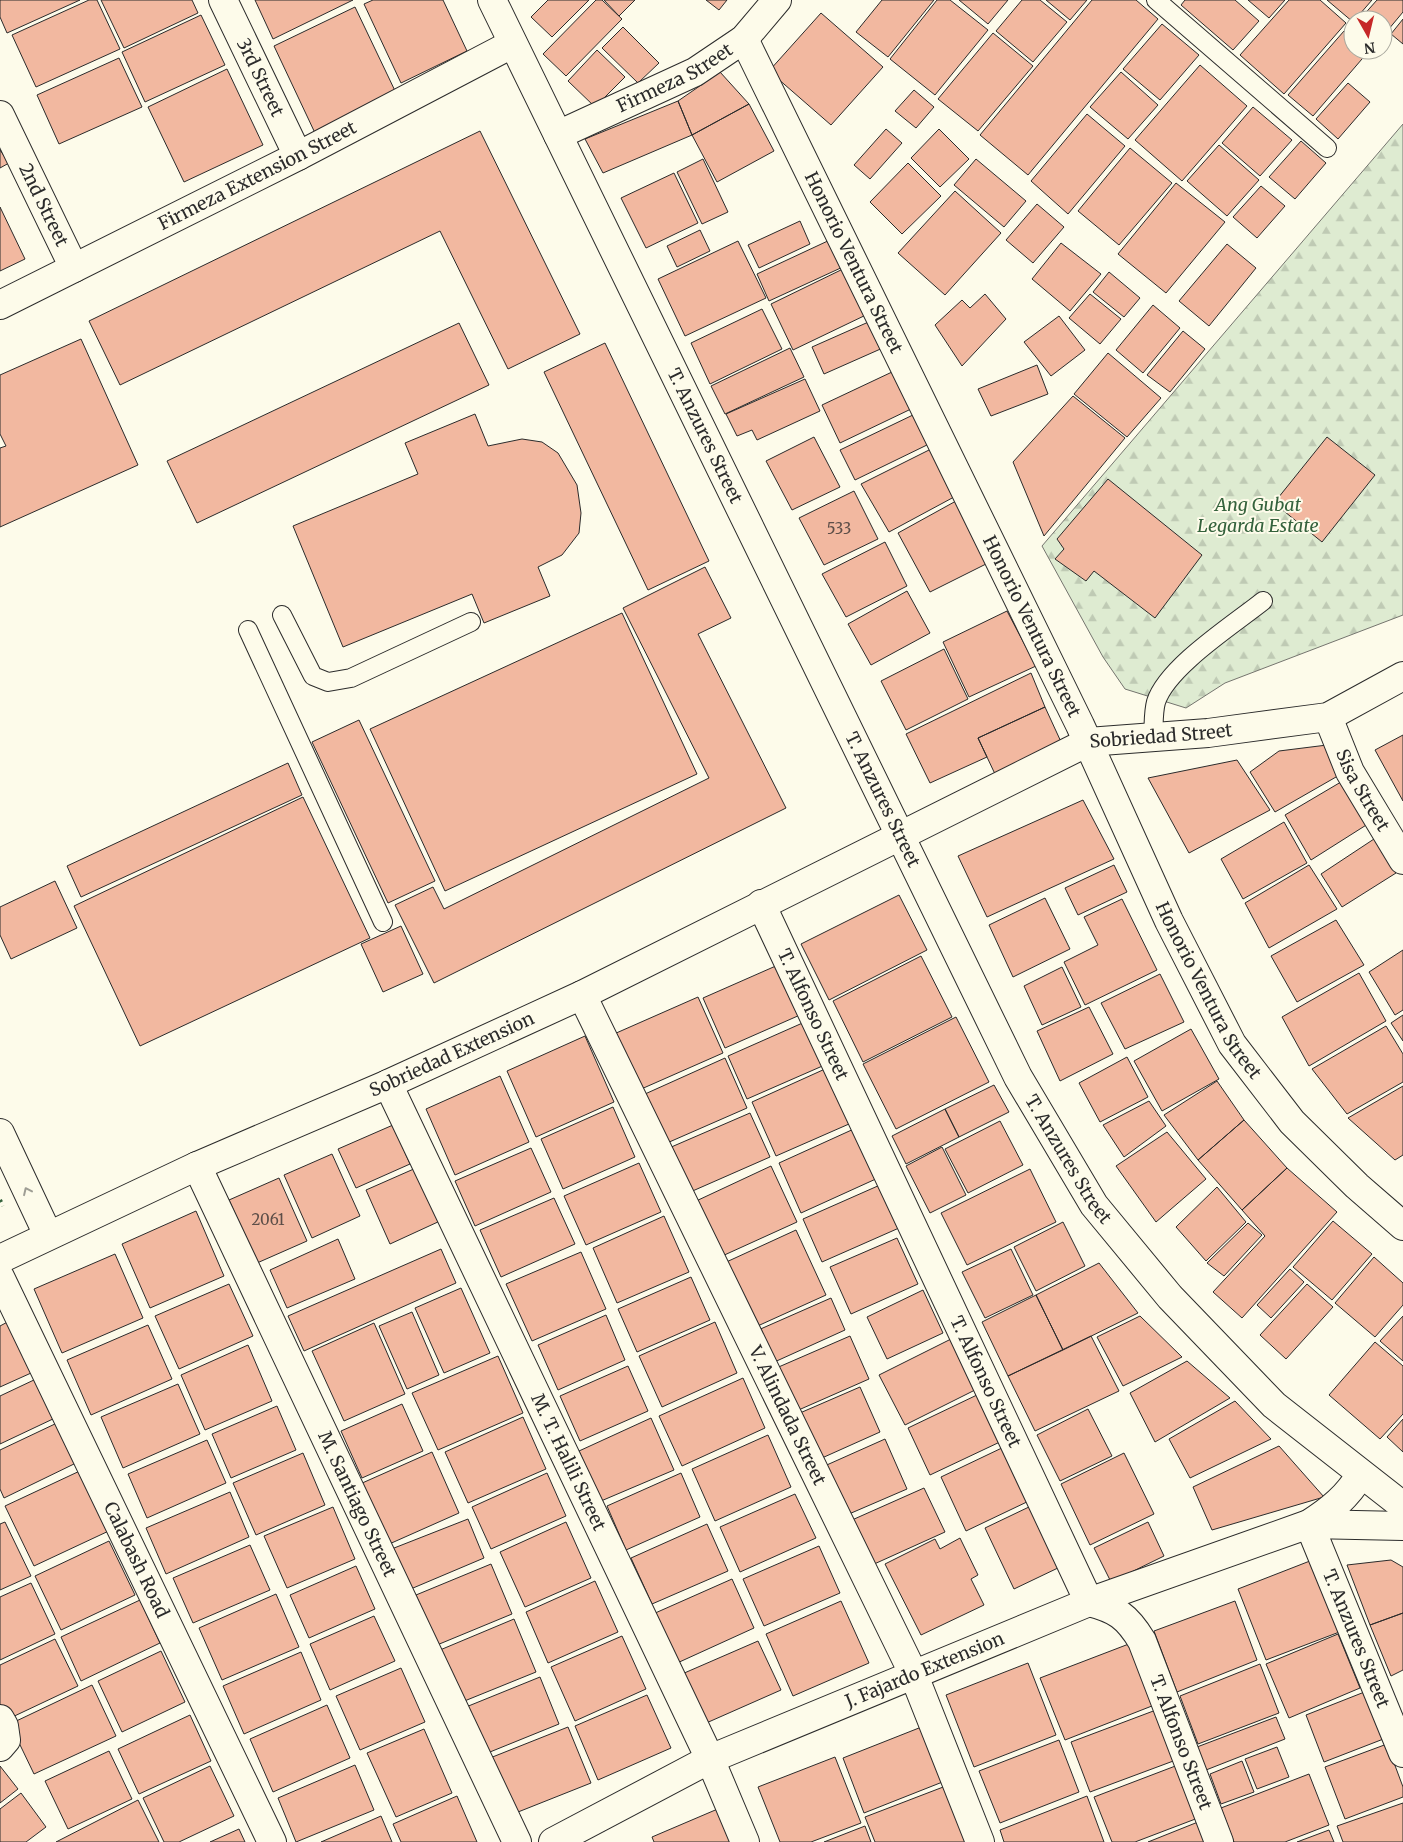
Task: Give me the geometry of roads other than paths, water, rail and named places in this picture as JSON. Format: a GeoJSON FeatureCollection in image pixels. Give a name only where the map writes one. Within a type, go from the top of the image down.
{"type":"FeatureCollection","features":[{"type":"Feature","properties":{"kind":"street","name":"3rd Street"},"geometry":{"type":"LineString","coordinates":[[223,0],[298,156]]}},
{"type":"Feature","properties":{"kind":"street","name":"T. Anzures Street"},"geometry":{"type":"LineString","coordinates":[[492,0],[899,838],[1018,1076],[1094,1205],[1170,1297],[1274,1405],[1403,1506]]}},
{"type":"Feature","properties":{"kind":"street","name":"Firmeza Street"},"geometry":{"type":"LineString","coordinates":[[558,134],[695,72],[744,39],[776,0]]}},
{"type":"Feature","properties":{"kind":"street","name":"Honorio Ventura Street"},"geometry":{"type":"LineString","coordinates":[[744,39],[1088,742],[1168,921],[1232,1044],[1292,1122],[1356,1186],[1403,1226]]}},
{"type":"Feature","properties":{"kind":"street","name":"Firmeza Extension Street"},"geometry":{"type":"LineString","coordinates":[[0,305],[298,156],[512,44]]}},
{"type":"Feature","properties":{"kind":"street","name":"2nd Street"},"geometry":{"type":"LineString","coordinates":[[0,115],[74,268]]}},
{"type":"Feature","properties":{"kind":"street","name":"Sobriedad Street"},"geometry":{"type":"LineString","coordinates":[[899,838],[1088,742],[1208,733],[1328,717],[1403,676]]}},
{"type":"Feature","properties":{"kind":"street","name":"Sisa Street"},"geometry":{"type":"LineString","coordinates":[[1328,717],[1350,772],[1403,860]]}},
{"type":"Feature","properties":{"kind":"street","name":"Sobriedad Extension"},"geometry":{"type":"LineString","coordinates":[[0,1259],[197,1166],[388,1084],[582,994],[761,904],[899,838]]}},
{"type":"Feature","properties":{"kind":"street","name":"T. Alfonso Street"},"geometry":{"type":"LineString","coordinates":[[761,904],[1089,1602],[1112,1608],[1131,1623],[1142,1640],[1219,1842]]}},
{"type":"Feature","properties":{"kind":"street","name":"V. Alindada Street"},"geometry":{"type":"LineString","coordinates":[[582,994],[913,1674],[980,1842]]}},
{"type":"Feature","properties":{"kind":"street","name":"M. T. Halili Street"},"geometry":{"type":"LineString","coordinates":[[388,1084],[710,1758],[745,1842]]}},
{"type":"Feature","properties":{"kind":"street"},"geometry":{"type":"LineString","coordinates":[[0,1133],[48,1235]]}},
{"type":"Feature","properties":{"kind":"street","name":"M. Santiago Street"},"geometry":{"type":"LineString","coordinates":[[197,1166],[517,1842]]}},
{"type":"Feature","properties":{"kind":"street","name":"Calabash Road"},"geometry":{"type":"LineString","coordinates":[[0,1276],[272,1842]]}},
{"type":"Feature","properties":{"kind":"street","name":"J. Fajardo Extension"},"geometry":{"type":"LineString","coordinates":[[553,1842],[710,1758],[1089,1602],[1309,1524],[1335,1508],[1351,1490],[1361,1474]]}},
{"type":"Feature","properties":{"kind":"street","name":"T. Anzures Street"},"geometry":{"type":"LineString","coordinates":[[1309,1524],[1403,1753]]}},
{"type":"Feature","properties":{"kind":"street","name":"J. Fajardo Extension"},"geometry":{"type":"LineString","coordinates":[[1309,1524],[1403,1526]]}},
{"type":"Feature","properties":{"kind":"street"},"geometry":{"type":"LineString","coordinates":[[0,1719],[4,1726],[6,1740],[0,1747]]}},
{"type":"Feature","properties":{"kind":"lane"},"geometry":{"type":"LineString","coordinates":[[1156,0],[1327,148]]}},
{"type":"Feature","properties":{"kind":"lane"},"geometry":{"type":"LineString","coordinates":[[1153,737],[1156,702],[1167,682],[1186,662],[1263,602]]}},
{"type":"Feature","properties":{"kind":"lane"},"geometry":{"type":"LineString","coordinates":[[282,615],[313,676],[328,682],[351,678],[471,622]]}},
{"type":"Feature","properties":{"kind":"lane"},"geometry":{"type":"LineString","coordinates":[[248,630],[383,922]]}},
{"type":"Feature","properties":{"kind":"park label","name":"Ang Gubat Legarda Estate"},"geometry":{"type":"Point","coordinates":[1258,515]}}]}
